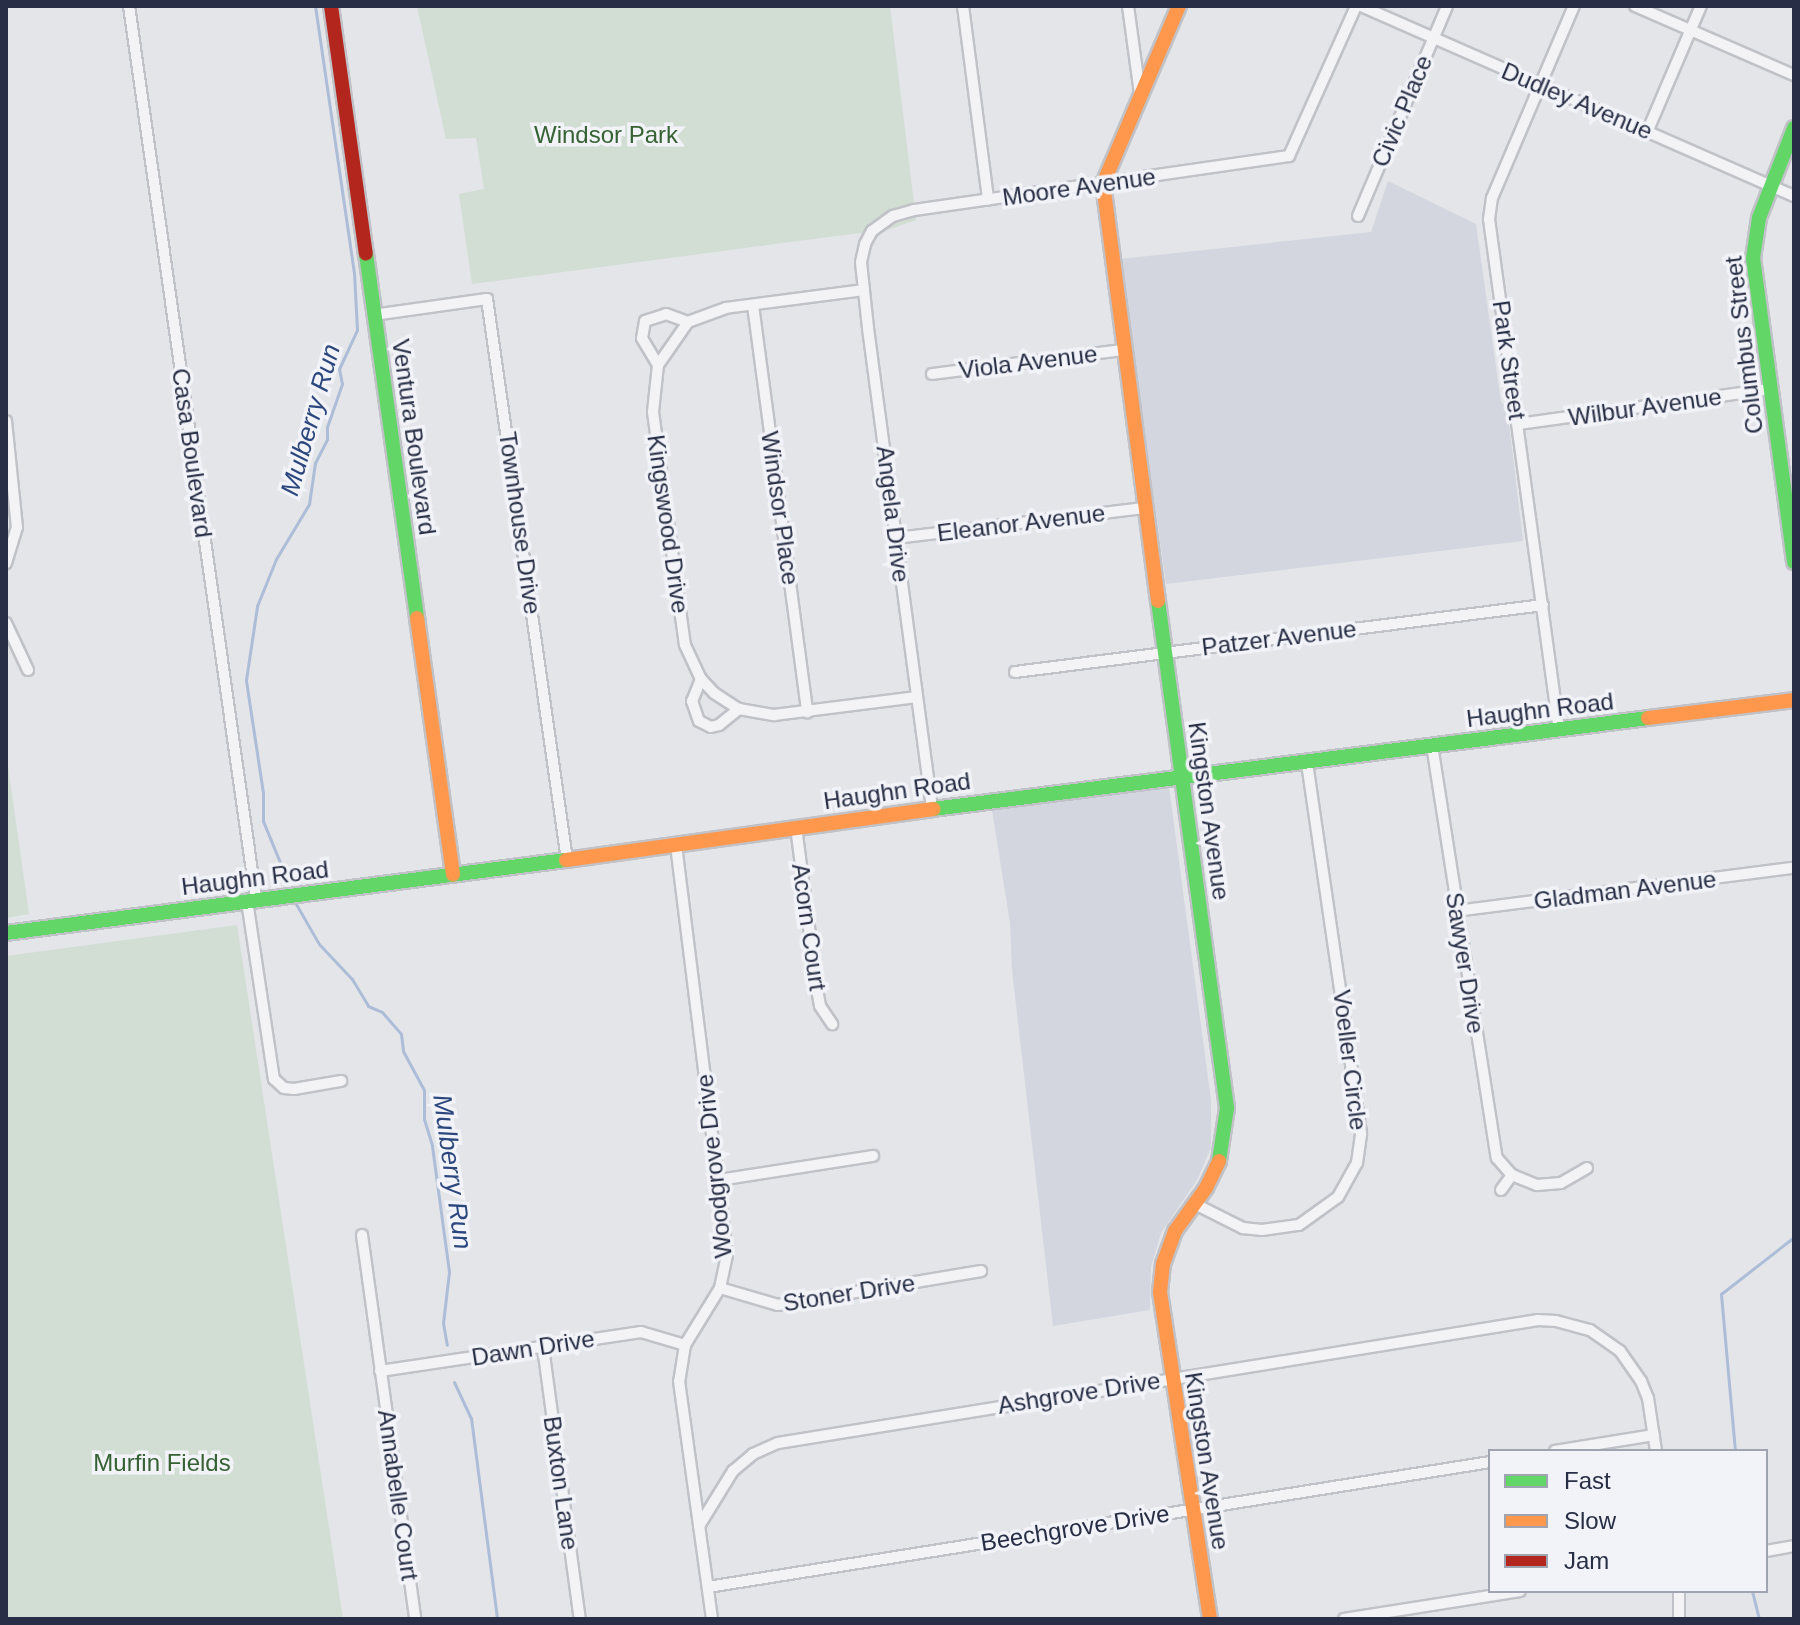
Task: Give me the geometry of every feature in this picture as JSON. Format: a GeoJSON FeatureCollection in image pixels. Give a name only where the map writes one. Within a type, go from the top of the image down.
{"type":"FeatureCollection","features":[{"type":"Feature","properties":{"kind":"street","name":"Casa Boulevard"},"geometry":{"type":"LineString","coordinates":[[129,6],[274,1079],[284,1088],[294,1089],[341,1081]]}},
{"type":"Feature","properties":{"kind":"street","name":"Ventura Boulevard"},"geometry":{"type":"LineString","coordinates":[[331,6],[453,874]]}},
{"type":"Feature","properties":{"kind":"street"},"geometry":{"type":"LineString","coordinates":[[963,6],[988,199]]}},
{"type":"Feature","properties":{"kind":"street"},"geometry":{"type":"LineString","coordinates":[[1128,6],[1140,96]]}},
{"type":"Feature","properties":{"kind":"street","name":"Kingston Avenue"},"geometry":{"type":"LineString","coordinates":[[1179,6],[1103,184],[1227,1108],[1222,1155],[1195,1204],[1175,1231],[1161,1276],[1161,1312],[1210,1619]]}},
{"type":"Feature","properties":{"kind":"street","name":"Moore Avenue"},"geometry":{"type":"LineString","coordinates":[[880,225],[893,216],[914,210],[1281,159],[1294,149],[1358,6]]}},
{"type":"Feature","properties":{"kind":"street","name":"Dudley Avenue"},"geometry":{"type":"LineString","coordinates":[[1358,6],[1794,196]]}},
{"type":"Feature","properties":{"kind":"street","name":"Civic Place"},"geometry":{"type":"LineString","coordinates":[[1358,216],[1447,6]]}},
{"type":"Feature","properties":{"kind":"street","name":"Park Street"},"geometry":{"type":"LineString","coordinates":[[1559,730],[1490,230],[1490,208],[1574,6]]}},
{"type":"Feature","properties":{"kind":"street"},"geometry":{"type":"LineString","coordinates":[[1635,6],[1794,75]]}},
{"type":"Feature","properties":{"kind":"street"},"geometry":{"type":"LineString","coordinates":[[1648,130],[1701,6]]}},
{"type":"Feature","properties":{"kind":"street","name":"Columbus Street"},"geometry":{"type":"LineString","coordinates":[[1794,128],[1759,218],[1753,258],[1794,562]]}},
{"type":"Feature","properties":{"kind":"street","name":"Angela Drive"},"geometry":{"type":"LineString","coordinates":[[880,225],[862,252],[864,290],[932,808]]}},
{"type":"Feature","properties":{"kind":"street","name":"Kingswood Drive"},"geometry":{"type":"LineString","coordinates":[[864,290],[726,308],[688,322],[658,365],[653,412],[682,627],[692,663],[701,679],[714,693],[739,709],[762,715],[917,697]]}},
{"type":"Feature","properties":{"kind":"street","name":"Townhouse Drive"},"geometry":{"type":"LineString","coordinates":[[373,315],[487,299],[567,860]]}},
{"type":"Feature","properties":{"kind":"street","name":"Windsor Place"},"geometry":{"type":"LineString","coordinates":[[753,305],[807,712]]}},
{"type":"Feature","properties":{"kind":"street","name":"Kingswood Drive"},"geometry":{"type":"LineString","coordinates":[[658,365],[644,344],[643,325],[658,314],[688,322]]}},
{"type":"Feature","properties":{"kind":"street","name":"Viola Avenue"},"geometry":{"type":"LineString","coordinates":[[932,374],[1123,350]]}},
{"type":"Feature","properties":{"kind":"street","name":"Wilbur Avenue"},"geometry":{"type":"LineString","coordinates":[[1518,424],[1771,389]]}},
{"type":"Feature","properties":{"kind":"street"},"geometry":{"type":"LineString","coordinates":[[6,421],[17,527],[6,563]]}},
{"type":"Feature","properties":{"kind":"street","name":"Eleanor Avenue"},"geometry":{"type":"LineString","coordinates":[[896,538],[1145,508]]}},
{"type":"Feature","properties":{"kind":"street","name":"Patzer Avenue"},"geometry":{"type":"LineString","coordinates":[[1015,672],[1543,605]]}},
{"type":"Feature","properties":{"kind":"street"},"geometry":{"type":"LineString","coordinates":[[6,623],[28,670]]}},
{"type":"Feature","properties":{"kind":"street","name":"Kingswood Drive"},"geometry":{"type":"LineString","coordinates":[[701,679],[692,701],[699,721],[711,727],[719,725],[739,709]]}},
{"type":"Feature","properties":{"kind":"street","name":"Haughn Road"},"geometry":{"type":"LineString","coordinates":[[6,933],[567,860],[932,808],[1794,700]]}},
{"type":"Feature","properties":{"kind":"street","name":"Sawyer Drive"},"geometry":{"type":"LineString","coordinates":[[1432,745],[1495,1150],[1501,1164],[1512,1175]]}},
{"type":"Feature","properties":{"kind":"street","name":"Voeller Circle"},"geometry":{"type":"LineString","coordinates":[[1195,1204],[1243,1228],[1262,1230],[1299,1225],[1338,1197],[1357,1163],[1361,1133],[1307,761]]}},
{"type":"Feature","properties":{"kind":"street","name":"Acorn Court"},"geometry":{"type":"LineString","coordinates":[[796,827],[820,1006],[832,1024]]}},
{"type":"Feature","properties":{"kind":"street","name":"Woodgrove Drive"},"geometry":{"type":"LineString","coordinates":[[676,845],[727,1255],[720,1288],[685,1345],[679,1392],[712,1619]]}},
{"type":"Feature","properties":{"kind":"street","name":"Gladman Avenue"},"geometry":{"type":"LineString","coordinates":[[1456,911],[1794,868]]}},
{"type":"Feature","properties":{"kind":"street"},"geometry":{"type":"LineString","coordinates":[[719,1180],[873,1156]]}},
{"type":"Feature","properties":{"kind":"street"},"geometry":{"type":"LineString","coordinates":[[1501,1190],[1512,1175],[1530,1184],[1550,1185],[1561,1183],[1587,1168]]}},
{"type":"Feature","properties":{"kind":"street","name":"Annabelle Court"},"geometry":{"type":"LineString","coordinates":[[362,1235],[415,1619]]}},
{"type":"Feature","properties":{"kind":"street","name":"Stoner Drive"},"geometry":{"type":"LineString","coordinates":[[720,1288],[778,1305],[981,1271]]}},
{"type":"Feature","properties":{"kind":"street","name":"Ashgrove Drive"},"geometry":{"type":"LineString","coordinates":[[699,1526],[733,1471],[753,1454],[778,1443],[1505,1324],[1556,1321],[1590,1330],[1620,1351],[1641,1381],[1656,1449]]}},
{"type":"Feature","properties":{"kind":"street","name":"Dawn Drive"},"geometry":{"type":"LineString","coordinates":[[380,1371],[641,1332],[685,1345]]}},
{"type":"Feature","properties":{"kind":"street","name":"Buxton Lane"},"geometry":{"type":"LineString","coordinates":[[543,1347],[580,1619]]}},
{"type":"Feature","properties":{"kind":"street"},"geometry":{"type":"LineString","coordinates":[[1567,1449],[1654,1435]]}},
{"type":"Feature","properties":{"kind":"street","name":"Beechgrove Drive"},"geometry":{"type":"LineString","coordinates":[[708,1587],[1488,1462]]}},
{"type":"Feature","properties":{"kind":"street"},"geometry":{"type":"LineString","coordinates":[[1768,1551],[1794,1546]]}},
{"type":"Feature","properties":{"kind":"street"},"geometry":{"type":"LineString","coordinates":[[1344,1619],[1507,1593]]}},
{"type":"Feature","properties":{"kind":"street"},"geometry":{"type":"LineString","coordinates":[[1679,1593],[1679,1619]]}},
{"type":"Feature","properties":{"kind":"shaded area"},"geometry":{"type":"Polygon","coordinates":[[[1388,181],[1476,224],[1501,402],[1507,407],[1523,541],[1166,584],[1120,259],[1371,232],[1388,181]]]}},
{"type":"Feature","properties":{"kind":"shaded area"},"geometry":{"type":"Polygon","coordinates":[[[1169,787],[1211,1100],[1211,1148],[1197,1180],[1161,1233],[1151,1267],[1150,1310],[1053,1326],[1012,970],[1010,923],[992,810],[1169,787]]]}},
{"type":"Feature","properties":{"kind":"green space","name":"Windsor Park"},"geometry":{"type":"Polygon","coordinates":[[[417,6],[890,6],[916,220],[890,229],[472,284],[459,194],[484,189],[476,138],[446,139],[417,6]]]}},
{"type":"Feature","properties":{"kind":"green space"},"geometry":{"type":"Polygon","coordinates":[[[6,752],[29,914],[6,918],[6,752]]]}},
{"type":"Feature","properties":{"kind":"green space","name":"Murfin Fields"},"geometry":{"type":"Polygon","coordinates":[[[237,925],[343,1619],[6,1619],[6,956],[237,925]]]}},
{"type":"Feature","properties":{"kind":"waterway","name":"Mulberry Run"},"geometry":{"type":"LineString","coordinates":[[286,877],[263,821],[263,793],[246,680],[257,606],[276,559],[309,504],[315,463],[327,439],[327,427],[342,384],[339,369],[357,330],[354,273],[315,6]]}},
{"type":"Feature","properties":{"kind":"waterway","name":"Mulberry Run"},"geometry":{"type":"LineString","coordinates":[[296,904],[319,944],[352,979],[368,1006],[382,1012],[401,1034],[403,1051],[424,1090],[424,1119],[432,1146],[449,1272],[443,1323],[447,1345]]}},
{"type":"Feature","properties":{"kind":"waterway"},"geometry":{"type":"LineString","coordinates":[[1735,1449],[1721,1294],[1794,1237]]}},
{"type":"Feature","properties":{"kind":"waterway","name":"Mulberry Run"},"geometry":{"type":"LineString","coordinates":[[454,1382],[471,1418],[497,1619]]}},
{"type":"Feature","properties":{"kind":"waterway"},"geometry":{"type":"LineString","coordinates":[[1752,1593],[1759,1619]]}},
{"type":"Feature","properties":{"kind":"traffic: fast"},"geometry":{"type":"LineString","coordinates":[[1794,128],[1759,218],[1753,258],[1794,562]]}},
{"type":"Feature","properties":{"kind":"traffic: fast"},"geometry":{"type":"LineString","coordinates":[[366,254],[417,618]]}},
{"type":"Feature","properties":{"kind":"traffic: fast"},"geometry":{"type":"LineString","coordinates":[[1158,601],[1227,1108],[1219,1161]]}},
{"type":"Feature","properties":{"kind":"traffic: fast"},"geometry":{"type":"LineString","coordinates":[[933,809],[1648,718]]}},
{"type":"Feature","properties":{"kind":"traffic: fast"},"geometry":{"type":"LineString","coordinates":[[6,933],[566,860]]}},
{"type":"Feature","properties":{"kind":"traffic: slow"},"geometry":{"type":"LineString","coordinates":[[1158,601],[1103,184],[1179,6]]}},
{"type":"Feature","properties":{"kind":"traffic: slow"},"geometry":{"type":"LineString","coordinates":[[417,618],[453,874]]}},
{"type":"Feature","properties":{"kind":"traffic: slow"},"geometry":{"type":"LineString","coordinates":[[1648,718],[1794,700]]}},
{"type":"Feature","properties":{"kind":"traffic: slow"},"geometry":{"type":"LineString","coordinates":[[566,860],[933,809]]}},
{"type":"Feature","properties":{"kind":"traffic: slow"},"geometry":{"type":"LineString","coordinates":[[1210,1619],[1160,1292],[1163,1264],[1175,1231],[1206,1188],[1219,1161]]}},
{"type":"Feature","properties":{"kind":"traffic: jam"},"geometry":{"type":"LineString","coordinates":[[331,6],[366,254]]}}]}
